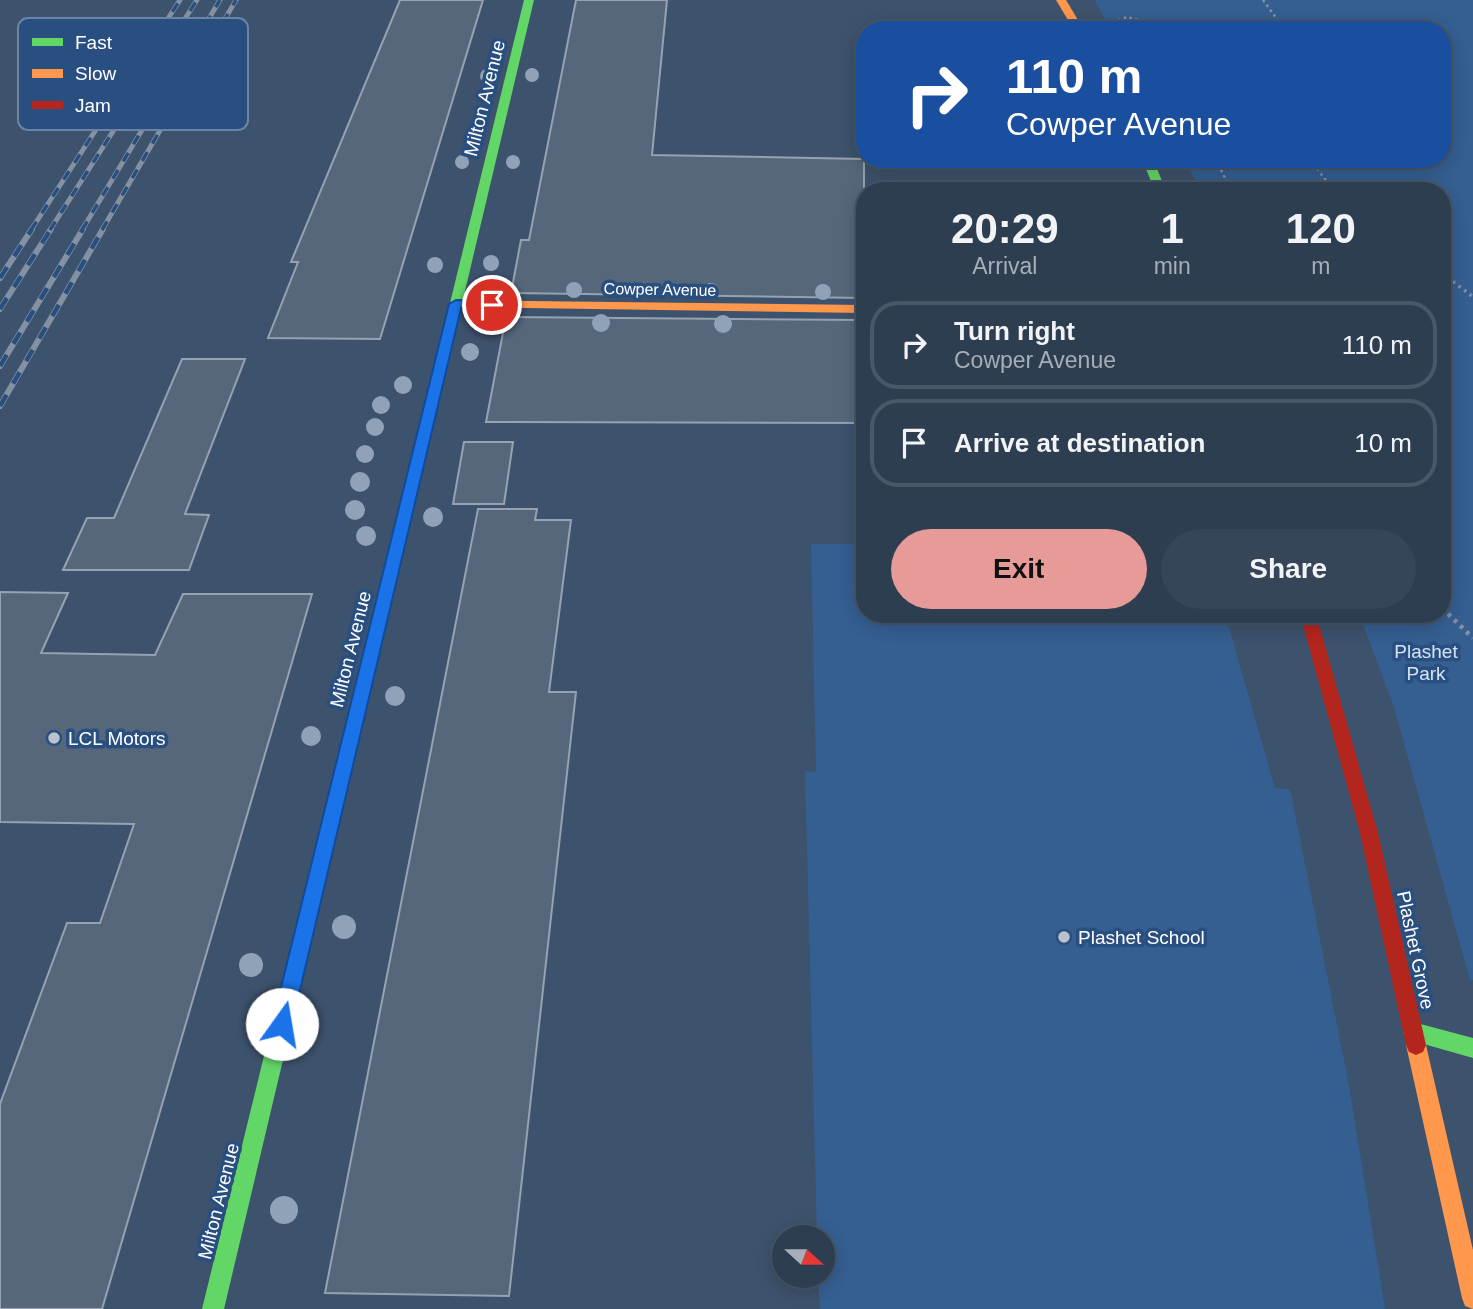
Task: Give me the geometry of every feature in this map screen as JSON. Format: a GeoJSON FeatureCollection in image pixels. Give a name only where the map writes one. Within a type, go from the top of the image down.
{"type":"FeatureCollection","features":[{"type":"Feature","properties":{"kind":"street","name":"Milton Avenue"},"geometry":{"type":"LineString","coordinates":[[213,1309],[529,0]]}},
{"type":"Feature","properties":{"kind":"street"},"geometry":{"type":"LineString","coordinates":[[1061,0],[1074,21]]}},
{"type":"Feature","properties":{"kind":"street","name":"Cowper Avenue"},"geometry":{"type":"LineString","coordinates":[[456,304],[856,309]]}},
{"type":"Feature","properties":{"kind":"street","name":"Plashet Grove"},"geometry":{"type":"LineString","coordinates":[[1311,623],[1369,833],[1473,1298]]}},
{"type":"Feature","properties":{"kind":"street"},"geometry":{"type":"LineString","coordinates":[[1413,1031],[1473,1048]]}},
{"type":"Feature","properties":{"kind":"path"},"geometry":{"type":"LineString","coordinates":[[1263,0],[1278,21]]}},
{"type":"Feature","properties":{"kind":"path"},"geometry":{"type":"LineString","coordinates":[[1119,21],[1127,17],[1141,21]]}},
{"type":"Feature","properties":{"kind":"path"},"geometry":{"type":"LineString","coordinates":[[1451,280],[1473,297]]}},
{"type":"Feature","properties":{"kind":"path"},"geometry":{"type":"LineString","coordinates":[[1451,617],[1473,638]]}},
{"type":"Feature","properties":{"kind":"green space","name":"Plashet Park"},"geometry":{"type":"Polygon","coordinates":[[[1095,0],[1473,0],[1473,980],[1470,980],[1393,704],[1362,623],[1451,623],[1451,182],[1196,182],[1189,168],[1451,168],[1451,21],[1106,21],[1095,0]]]}},
{"type":"Feature","properties":{"kind":"green space","name":"Plashet School"},"geometry":{"type":"Polygon","coordinates":[[[811,544],[856,544],[856,623],[1228,623],[1275,788],[1290,789],[1349,1085],[1385,1309],[820,1309],[819,1288],[835,1288],[835,1225],[817,1225],[805,771],[816,772],[811,544]]]}},
{"type":"Feature","properties":{"kind":"building"},"geometry":{"type":"Polygon","coordinates":[[[400,0],[483,0],[380,339],[268,338],[298,262],[291,262],[400,0]]]}},
{"type":"Feature","properties":{"kind":"building"},"geometry":{"type":"Polygon","coordinates":[[[576,0],[667,0],[652,155],[856,159],[856,168],[864,168],[864,182],[856,182],[856,298],[511,293],[521,240],[529,240],[576,0]]]}},
{"type":"Feature","properties":{"kind":"building"},"geometry":{"type":"Polygon","coordinates":[[[506,317],[856,320],[856,423],[486,422],[506,317]]]}},
{"type":"Feature","properties":{"kind":"building"},"geometry":{"type":"Polygon","coordinates":[[[182,359],[245,359],[185,514],[209,515],[189,570],[63,570],[87,518],[114,518],[182,359]]]}},
{"type":"Feature","properties":{"kind":"building"},"geometry":{"type":"Polygon","coordinates":[[[464,442],[513,442],[504,504],[453,504],[464,442]]]}},
{"type":"Feature","properties":{"kind":"building"},"geometry":{"type":"Polygon","coordinates":[[[478,509],[537,509],[535,520],[571,520],[549,692],[576,692],[509,1296],[325,1293],[478,509]]]}},
{"type":"Feature","properties":{"kind":"building"},"geometry":{"type":"Polygon","coordinates":[[[0,592],[68,593],[41,653],[155,655],[183,594],[312,594],[102,1309],[0,1309],[0,1104],[67,923],[100,923],[134,824],[0,822],[0,592]]]}},
{"type":"Feature","properties":{"kind":"railway"},"geometry":{"type":"LineString","coordinates":[[168,18],[180,0]]}},
{"type":"Feature","properties":{"kind":"railway"},"geometry":{"type":"LineString","coordinates":[[185,18],[197,0]]}},
{"type":"Feature","properties":{"kind":"railway"},"geometry":{"type":"LineString","coordinates":[[209,18],[220,0]]}},
{"type":"Feature","properties":{"kind":"railway"},"geometry":{"type":"LineString","coordinates":[[226,18],[236,0]]}},
{"type":"Feature","properties":{"kind":"railway"},"geometry":{"type":"LineString","coordinates":[[31,230],[96,130]]}},
{"type":"Feature","properties":{"kind":"railway"},"geometry":{"type":"LineString","coordinates":[[50,230],[114,130]]}},
{"type":"Feature","properties":{"kind":"railway"},"geometry":{"type":"LineString","coordinates":[[82,230],[142,130]]}},
{"type":"Feature","properties":{"kind":"railway"},"geometry":{"type":"LineString","coordinates":[[102,230],[160,130]]}},
{"type":"Feature","properties":{"kind":"railway"},"geometry":{"type":"LineString","coordinates":[[0,278],[32,229]]}},
{"type":"Feature","properties":{"kind":"railway"},"geometry":{"type":"LineString","coordinates":[[0,309],[51,229]]}},
{"type":"Feature","properties":{"kind":"railway"},"geometry":{"type":"LineString","coordinates":[[0,366],[83,229]]}},
{"type":"Feature","properties":{"kind":"railway"},"geometry":{"type":"LineString","coordinates":[[0,406],[103,229]]}},
{"type":"Feature","properties":{"kind":"traffic: fast"},"geometry":{"type":"LineString","coordinates":[[393,565],[529,0]]}},
{"type":"Feature","properties":{"kind":"traffic: fast"},"geometry":{"type":"LineString","coordinates":[[1151,168],[1157,182]]}},
{"type":"Feature","properties":{"kind":"traffic: fast"},"geometry":{"type":"LineString","coordinates":[[213,1309],[332,815]]}},
{"type":"Feature","properties":{"kind":"traffic: fast"},"geometry":{"type":"LineString","coordinates":[[1413,1032],[1473,1048]]}},
{"type":"Feature","properties":{"kind":"traffic: slow"},"geometry":{"type":"LineString","coordinates":[[1061,0],[1074,21]]}},
{"type":"Feature","properties":{"kind":"traffic: slow"},"geometry":{"type":"LineString","coordinates":[[456,304],[856,309]]}},
{"type":"Feature","properties":{"kind":"traffic: slow"},"geometry":{"type":"LineString","coordinates":[[1416,1045],[1473,1298]]}},
{"type":"Feature","properties":{"kind":"traffic: jam"},"geometry":{"type":"LineString","coordinates":[[332,815],[393,565]]}},
{"type":"Feature","properties":{"kind":"traffic: jam"},"geometry":{"type":"LineString","coordinates":[[1311,623],[1369,833],[1416,1045]]}},
{"type":"Feature","properties":{"kind":"place","name":"LCL Motors"},"geometry":{"type":"Point","coordinates":[54,738]}},
{"type":"Feature","properties":{"kind":"place","name":"Plashet School"},"geometry":{"type":"Point","coordinates":[1064,937]}},
{"type":"Feature","properties":{"kind":"route"},"geometry":{"type":"LineString","coordinates":[[282,1024],[456,304],[492,305]]}}]}
